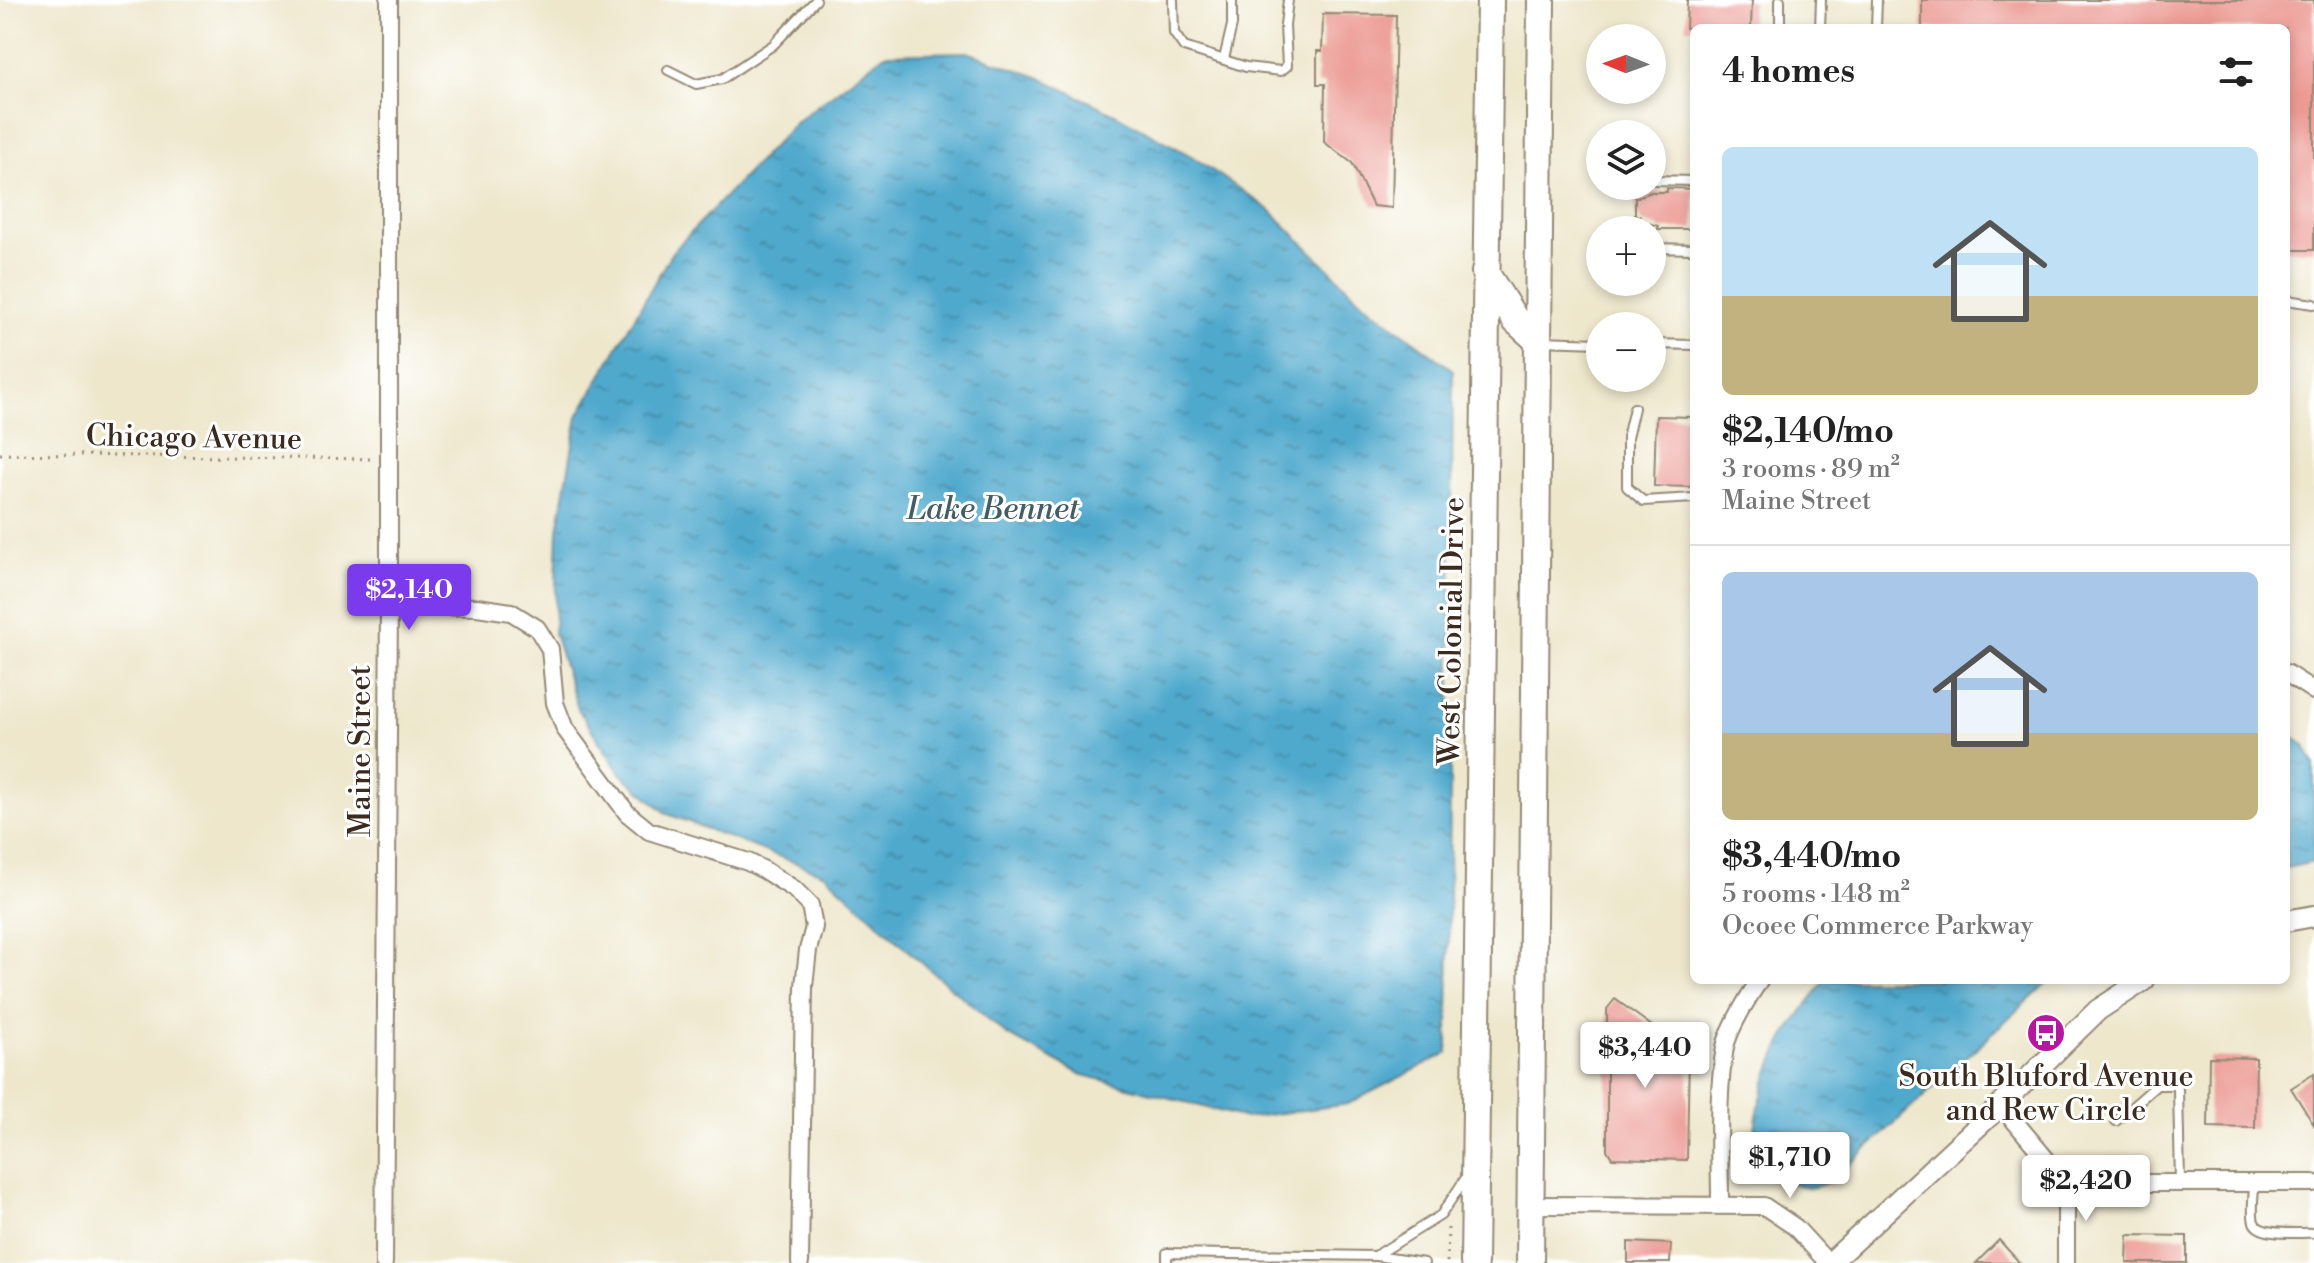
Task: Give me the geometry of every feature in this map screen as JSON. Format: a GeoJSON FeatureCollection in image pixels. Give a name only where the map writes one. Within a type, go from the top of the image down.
{"type":"FeatureCollection","features":[{"type":"Feature","properties":{"kind":"highway","name":"West Colonial Drive"},"geometry":{"type":"LineString","coordinates":[[1474,1263],[1490,0]]}},
{"type":"Feature","properties":{"kind":"highway"},"geometry":{"type":"LineString","coordinates":[[1530,1263],[1541,0]]}},
{"type":"Feature","properties":{"kind":"highway"},"geometry":{"type":"LineString","coordinates":[[1485,272],[1516,321],[1538,341]]}},
{"type":"Feature","properties":{"kind":"street","name":"Maine Street"},"geometry":{"type":"LineString","coordinates":[[384,1263],[389,0]]}},
{"type":"Feature","properties":{"kind":"street"},"geometry":{"type":"LineString","coordinates":[[389,605],[477,607],[511,612],[537,628],[550,649],[555,703],[565,729],[627,813],[649,831],[748,862],[764,870],[794,889],[810,905],[814,927],[804,986],[800,1263]]}},
{"type":"Feature","properties":{"kind":"street"},"geometry":{"type":"LineString","coordinates":[[2290,675],[2310,684]]}},
{"type":"Feature","properties":{"kind":"street"},"geometry":{"type":"LineString","coordinates":[[2290,920],[2314,916]]}},
{"type":"Feature","properties":{"kind":"street"},"geometry":{"type":"LineString","coordinates":[[1720,1204],[1720,1096],[1726,1044],[1757,984]]}},
{"type":"Feature","properties":{"kind":"street"},"geometry":{"type":"LineString","coordinates":[[1531,1205],[1764,1206],[1795,1227],[1829,1263],[2001,1105],[2098,1010],[2138,984]]}},
{"type":"Feature","properties":{"kind":"street"},"geometry":{"type":"LineString","coordinates":[[2001,1105],[2066,1183],[2066,1263]]}},
{"type":"Feature","properties":{"kind":"street"},"geometry":{"type":"LineString","coordinates":[[2066,1183],[2314,1183]]}},
{"type":"Feature","properties":{"kind":"lane"},"geometry":{"type":"LineString","coordinates":[[668,70],[696,84],[722,79],[773,45],[816,0]]}},
{"type":"Feature","properties":{"kind":"lane"},"geometry":{"type":"LineString","coordinates":[[1173,0],[1174,33],[1184,47],[1246,67],[1285,70],[1288,0]]}},
{"type":"Feature","properties":{"kind":"lane"},"geometry":{"type":"LineString","coordinates":[[1224,59],[1232,25],[1232,0]]}},
{"type":"Feature","properties":{"kind":"lane"},"geometry":{"type":"LineString","coordinates":[[1780,0],[1780,24]]}},
{"type":"Feature","properties":{"kind":"lane"},"geometry":{"type":"LineString","coordinates":[[1820,24],[1821,0]]}},
{"type":"Feature","properties":{"kind":"lane"},"geometry":{"type":"LineString","coordinates":[[1876,24],[1877,0]]}},
{"type":"Feature","properties":{"kind":"lane"},"geometry":{"type":"LineString","coordinates":[[1666,180],[1690,181]]}},
{"type":"Feature","properties":{"kind":"lane"},"geometry":{"type":"LineString","coordinates":[[1666,248],[1690,249]]}},
{"type":"Feature","properties":{"kind":"lane"},"geometry":{"type":"LineString","coordinates":[[2290,301],[2314,304]]}},
{"type":"Feature","properties":{"kind":"lane"},"geometry":{"type":"LineString","coordinates":[[1538,341],[1586,343]]}},
{"type":"Feature","properties":{"kind":"lane"},"geometry":{"type":"LineString","coordinates":[[1666,344],[1690,345]]}},
{"type":"Feature","properties":{"kind":"lane"},"geometry":{"type":"LineString","coordinates":[[1634,408],[1627,438],[1627,487],[1643,501],[1690,498]]}},
{"type":"Feature","properties":{"kind":"lane"},"geometry":{"type":"LineString","coordinates":[[2116,1121],[2157,1085],[2175,1085],[2178,1089],[2180,1183]]}},
{"type":"Feature","properties":{"kind":"lane"},"geometry":{"type":"LineString","coordinates":[[1376,1256],[1441,1215],[1468,1174],[1475,1144]]}},
{"type":"Feature","properties":{"kind":"lane"},"geometry":{"type":"LineString","coordinates":[[2254,1183],[2254,1222],[2259,1229],[2267,1232],[2314,1233]]}},
{"type":"Feature","properties":{"kind":"lane"},"geometry":{"type":"LineString","coordinates":[[1167,1263],[1167,1253],[1376,1256],[1424,1263]]}},
{"type":"Feature","properties":{"kind":"path","name":"Chicago Avenue"},"geometry":{"type":"LineString","coordinates":[[0,454],[387,459]]}},
{"type":"Feature","properties":{"kind":"path"},"geometry":{"type":"LineString","coordinates":[[1447,1262],[1448,1220]]}},
{"type":"Feature","properties":{"kind":"water","name":"Lake Bennet"},"geometry":{"type":"Polygon","coordinates":[[[967,52],[1041,78],[1193,157],[1270,210],[1362,302],[1453,370],[1448,1053],[1348,1104],[1245,1118],[1080,1074],[1007,1035],[916,958],[825,874],[667,814],[620,773],[578,709],[554,634],[558,530],[578,416],[672,252],[796,122],[885,54],[967,52]]]}},
{"type":"Feature","properties":{"kind":"water"},"geometry":{"type":"Polygon","coordinates":[[[2290,734],[2305,746],[2314,765],[2314,862],[2290,867],[2290,734]]]}},
{"type":"Feature","properties":{"kind":"water"},"geometry":{"type":"Polygon","coordinates":[[[1822,984],[2046,984],[1834,1179],[1808,1188],[1789,1182],[1764,1162],[1755,1138],[1759,1107],[1769,1072],[1798,1018],[1822,984]]]}},
{"type":"Feature","properties":{"kind":"building"},"geometry":{"type":"Polygon","coordinates":[[[1687,0],[1752,0],[1751,24],[1690,24],[1690,28],[1686,28],[1687,0]]]}},
{"type":"Feature","properties":{"kind":"building"},"geometry":{"type":"Polygon","coordinates":[[[1922,0],[2314,0],[2314,250],[2290,250],[2290,24],[1922,24],[1922,0]]]}},
{"type":"Feature","properties":{"kind":"building"},"geometry":{"type":"Polygon","coordinates":[[[1323,14],[1396,15],[1392,208],[1373,206],[1352,163],[1324,142],[1325,84],[1317,84],[1317,51],[1322,51],[1323,14]]]}},
{"type":"Feature","properties":{"kind":"building"},"geometry":{"type":"Polygon","coordinates":[[[1667,188],[1690,189],[1690,229],[1666,229],[1666,216],[1635,216],[1635,200],[1666,200],[1667,188]]]}},
{"type":"Feature","properties":{"kind":"building"},"geometry":{"type":"Polygon","coordinates":[[[1656,416],[1690,417],[1690,487],[1654,486],[1656,416]]]}},
{"type":"Feature","properties":{"kind":"building"},"geometry":{"type":"Polygon","coordinates":[[[1615,999],[1689,1053],[1687,1160],[1612,1158],[1607,1150],[1607,1009],[1615,999]]]}},
{"type":"Feature","properties":{"kind":"building"},"geometry":{"type":"Polygon","coordinates":[[[2209,1057],[2256,1058],[2255,1128],[2208,1127],[2209,1057]]]}},
{"type":"Feature","properties":{"kind":"building"},"geometry":{"type":"Polygon","coordinates":[[[2314,1074],[2314,1125],[2291,1088],[2314,1074]]]}},
{"type":"Feature","properties":{"kind":"building"},"geometry":{"type":"Polygon","coordinates":[[[2128,1235],[2187,1236],[2187,1263],[2127,1263],[2128,1235]]]}},
{"type":"Feature","properties":{"kind":"building"},"geometry":{"type":"Polygon","coordinates":[[[1999,1240],[2020,1263],[1976,1263],[1999,1240]]]}},
{"type":"Feature","properties":{"kind":"building"},"geometry":{"type":"Polygon","coordinates":[[[1628,1242],[1671,1244],[1670,1263],[1628,1263],[1628,1242]]]}},
{"type":"Feature","properties":{"kind":"place","name":"South Bluford Avenue and Rew Circle"},"geometry":{"type":"Point","coordinates":[2046,1033]}}]}
